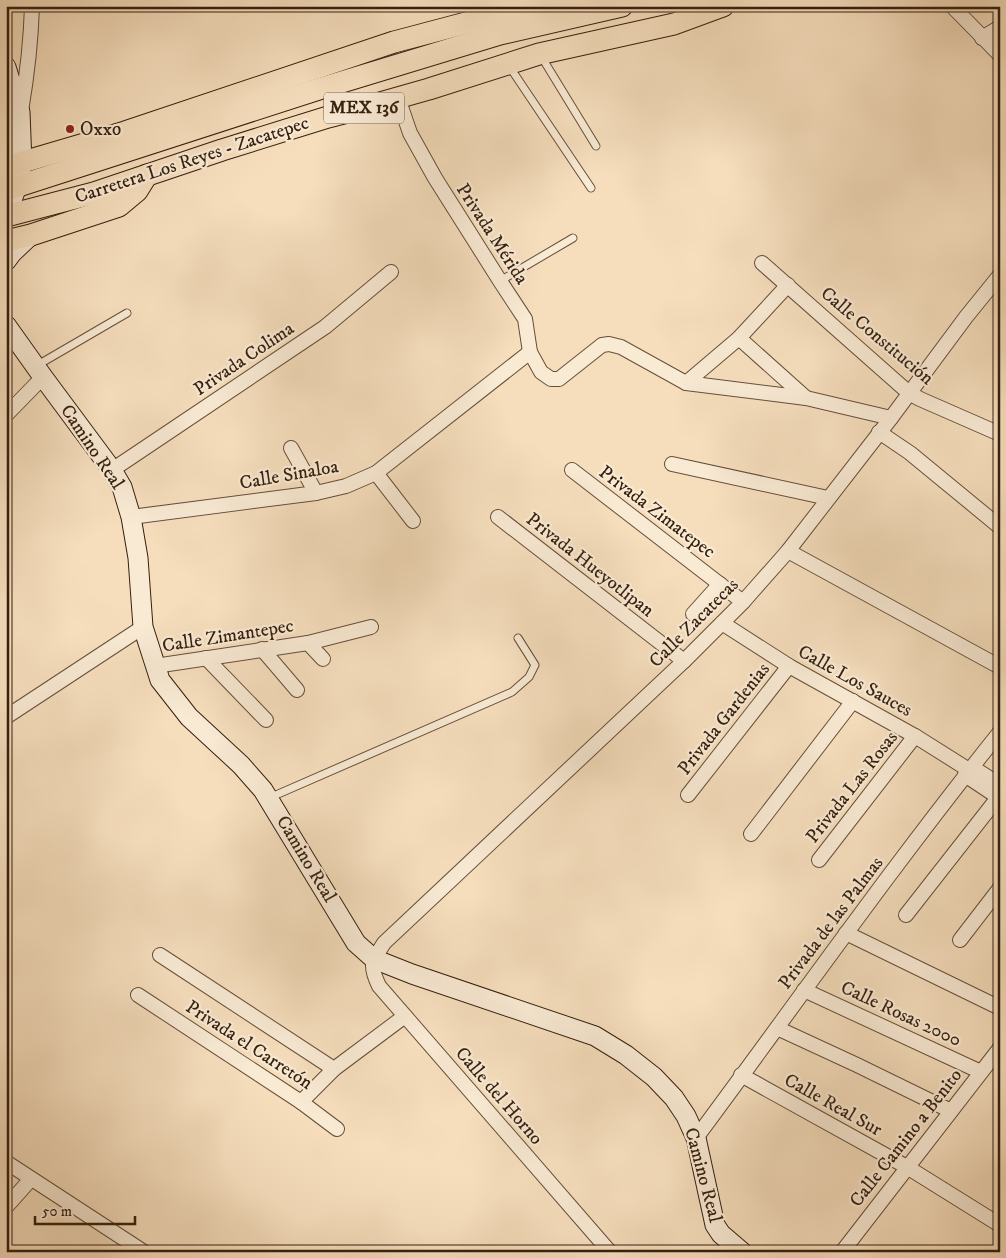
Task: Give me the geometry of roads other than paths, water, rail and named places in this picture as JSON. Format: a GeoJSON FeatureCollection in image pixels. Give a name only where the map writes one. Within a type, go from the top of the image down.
{"type":"FeatureCollection","features":[{"type":"Feature","properties":{"kind":"main road"},"geometry":{"type":"LineString","coordinates":[[14,165],[125,132],[394,42],[481,19],[545,6]]}},
{"type":"Feature","properties":{"kind":"main road","name":"Carretera Los Reyes - Zacatepec"},"geometry":{"type":"LineString","coordinates":[[12,188],[294,96],[500,34],[622,6]]}},
{"type":"Feature","properties":{"kind":"main road","name":"Carretera Los Reyes - Zacatepec"},"geometry":{"type":"LineString","coordinates":[[6,216],[94,193],[222,150],[539,54],[674,24],[724,6]]}},
{"type":"Feature","properties":{"kind":"main road"},"geometry":{"type":"LineString","coordinates":[[6,67],[20,112],[12,188],[6,216]]}},
{"type":"Feature","properties":{"kind":"main road"},"geometry":{"type":"LineString","coordinates":[[6,241],[31,235],[119,206],[137,191],[148,175]]}},
{"type":"Feature","properties":{"kind":"main road"},"geometry":{"type":"LineString","coordinates":[[6,261],[31,235]]}},
{"type":"Feature","properties":{"kind":"main road","name":"Camino Real"},"geometry":{"type":"LineString","coordinates":[[6,325],[112,470],[122,487],[131,517],[138,558],[143,627],[160,680],[189,716],[241,765],[269,798],[356,943],[374,958],[412,974],[596,1036],[626,1055],[654,1077],[674,1098],[686,1116],[696,1138],[715,1225],[721,1234],[742,1252]]}},
{"type":"Feature","properties":{"kind":"street"},"geometry":{"type":"LineString","coordinates":[[20,112],[26,84],[32,6]]}},
{"type":"Feature","properties":{"kind":"street"},"geometry":{"type":"LineString","coordinates":[[952,6],[1000,56]]}},
{"type":"Feature","properties":{"kind":"street"},"geometry":{"type":"LineString","coordinates":[[982,38],[1000,27]]}},
{"type":"Feature","properties":{"kind":"street","name":"Privada Mérida"},"geometry":{"type":"LineString","coordinates":[[398,98],[410,132],[435,178],[525,319],[530,352],[541,372],[551,379],[559,379],[602,345],[609,344],[620,347],[686,384]]}},
{"type":"Feature","properties":{"kind":"street","name":"Calle Constitución"},"geometry":{"type":"LineString","coordinates":[[762,263],[909,393],[1000,434]]}},
{"type":"Feature","properties":{"kind":"street","name":"Privada Colima"},"geometry":{"type":"LineString","coordinates":[[112,470],[325,327],[391,272]]}},
{"type":"Feature","properties":{"kind":"street","name":"Calle Zacatecas"},"geometry":{"type":"LineString","coordinates":[[374,958],[384,943],[684,662],[743,602],[788,551],[1000,275]]}},
{"type":"Feature","properties":{"kind":"street"},"geometry":{"type":"LineString","coordinates":[[686,384],[739,338],[788,285]]}},
{"type":"Feature","properties":{"kind":"street"},"geometry":{"type":"LineString","coordinates":[[739,338],[806,398]]}},
{"type":"Feature","properties":{"kind":"street","name":"Calle Sinaloa"},"geometry":{"type":"LineString","coordinates":[[131,517],[316,493],[346,486],[376,473],[530,352]]}},
{"type":"Feature","properties":{"kind":"street"},"geometry":{"type":"LineString","coordinates":[[6,415],[39,372]]}},
{"type":"Feature","properties":{"kind":"street"},"geometry":{"type":"LineString","coordinates":[[686,384],[806,398],[891,418]]}},
{"type":"Feature","properties":{"kind":"street"},"geometry":{"type":"LineString","coordinates":[[879,432],[910,453],[1000,527]]}},
{"type":"Feature","properties":{"kind":"street"},"geometry":{"type":"LineString","coordinates":[[291,448],[316,493]]}},
{"type":"Feature","properties":{"kind":"street"},"geometry":{"type":"LineString","coordinates":[[672,464],[828,498]]}},
{"type":"Feature","properties":{"kind":"street","name":"Privada Zimatepec"},"geometry":{"type":"LineString","coordinates":[[572,470],[743,602]]}},
{"type":"Feature","properties":{"kind":"street"},"geometry":{"type":"LineString","coordinates":[[376,473],[413,521]]}},
{"type":"Feature","properties":{"kind":"street","name":"Privada Hueyotlipan"},"geometry":{"type":"LineString","coordinates":[[498,517],[684,662]]}},
{"type":"Feature","properties":{"kind":"street"},"geometry":{"type":"LineString","coordinates":[[788,551],[1000,667]]}},
{"type":"Feature","properties":{"kind":"street"},"geometry":{"type":"LineString","coordinates":[[694,614],[720,584]]}},
{"type":"Feature","properties":{"kind":"street","name":"Calle Los Sauces"},"geometry":{"type":"LineString","coordinates":[[722,623],[789,666],[915,736],[999,792]]}},
{"type":"Feature","properties":{"kind":"street"},"geometry":{"type":"LineString","coordinates":[[6,717],[143,627]]}},
{"type":"Feature","properties":{"kind":"street","name":"Calle Zimantepec"},"geometry":{"type":"LineString","coordinates":[[155,666],[308,642],[371,627]]}},
{"type":"Feature","properties":{"kind":"street"},"geometry":{"type":"LineString","coordinates":[[308,642],[323,659]]}},
{"type":"Feature","properties":{"kind":"street"},"geometry":{"type":"LineString","coordinates":[[262,649],[297,690]]}},
{"type":"Feature","properties":{"kind":"street"},"geometry":{"type":"LineString","coordinates":[[206,658],[266,720]]}},
{"type":"Feature","properties":{"kind":"street","name":"Privada Gardenias"},"geometry":{"type":"LineString","coordinates":[[688,796],[789,666]]}},
{"type":"Feature","properties":{"kind":"street"},"geometry":{"type":"LineString","coordinates":[[751,834],[853,701]]}},
{"type":"Feature","properties":{"kind":"street","name":"Privada de las Palmas"},"geometry":{"type":"LineString","coordinates":[[696,1138],[846,933],[1000,732]]}},
{"type":"Feature","properties":{"kind":"street","name":"Privada Las Rosas"},"geometry":{"type":"LineString","coordinates":[[819,860],[915,736]]}},
{"type":"Feature","properties":{"kind":"street"},"geometry":{"type":"LineString","coordinates":[[906,915],[999,792]]}},
{"type":"Feature","properties":{"kind":"street"},"geometry":{"type":"LineString","coordinates":[[960,940],[1000,888]]}},
{"type":"Feature","properties":{"kind":"street"},"geometry":{"type":"LineString","coordinates":[[846,933],[1000,1008]]}},
{"type":"Feature","properties":{"kind":"street"},"geometry":{"type":"LineString","coordinates":[[160,955],[334,1069]]}},
{"type":"Feature","properties":{"kind":"street","name":"Calle del Horno"},"geometry":{"type":"LineString","coordinates":[[374,958],[372,972],[379,986],[610,1252]]}},
{"type":"Feature","properties":{"kind":"street","name":"Calle Rosas 2000"},"geometry":{"type":"LineString","coordinates":[[804,990],[981,1072]]}},
{"type":"Feature","properties":{"kind":"street","name":"Privada el Carretón"},"geometry":{"type":"LineString","coordinates":[[138,995],[301,1102],[337,1129]]}},
{"type":"Feature","properties":{"kind":"street"},"geometry":{"type":"LineString","coordinates":[[301,1102],[334,1069],[404,1016]]}},
{"type":"Feature","properties":{"kind":"street"},"geometry":{"type":"LineString","coordinates":[[777,1028],[857,1065],[950,1112]]}},
{"type":"Feature","properties":{"kind":"street","name":"Calle Camino a Benito"},"geometry":{"type":"LineString","coordinates":[[842,1252],[999,1050]]}},
{"type":"Feature","properties":{"kind":"street","name":"Calle Real Sur"},"geometry":{"type":"LineString","coordinates":[[741,1075],[907,1167],[1000,1224]]}},
{"type":"Feature","properties":{"kind":"street"},"geometry":{"type":"LineString","coordinates":[[6,1162],[144,1252]]}},
{"type":"Feature","properties":{"kind":"street"},"geometry":{"type":"LineString","coordinates":[[6,1207],[31,1179]]}},
{"type":"Feature","properties":{"kind":"lane"},"geometry":{"type":"LineString","coordinates":[[539,54],[596,146]]}},
{"type":"Feature","properties":{"kind":"lane"},"geometry":{"type":"LineString","coordinates":[[507,64],[591,188]]}},
{"type":"Feature","properties":{"kind":"lane"},"geometry":{"type":"LineString","coordinates":[[500,281],[573,238]]}},
{"type":"Feature","properties":{"kind":"lane"},"geometry":{"type":"LineString","coordinates":[[39,372],[127,313]]}},
{"type":"Feature","properties":{"kind":"lane"},"geometry":{"type":"LineString","coordinates":[[269,798],[512,692],[529,677],[535,665],[518,638]]}},
{"type":"Feature","properties":{"kind":"place","name":"Oxxo"},"geometry":{"type":"Point","coordinates":[70,129]}}]}
